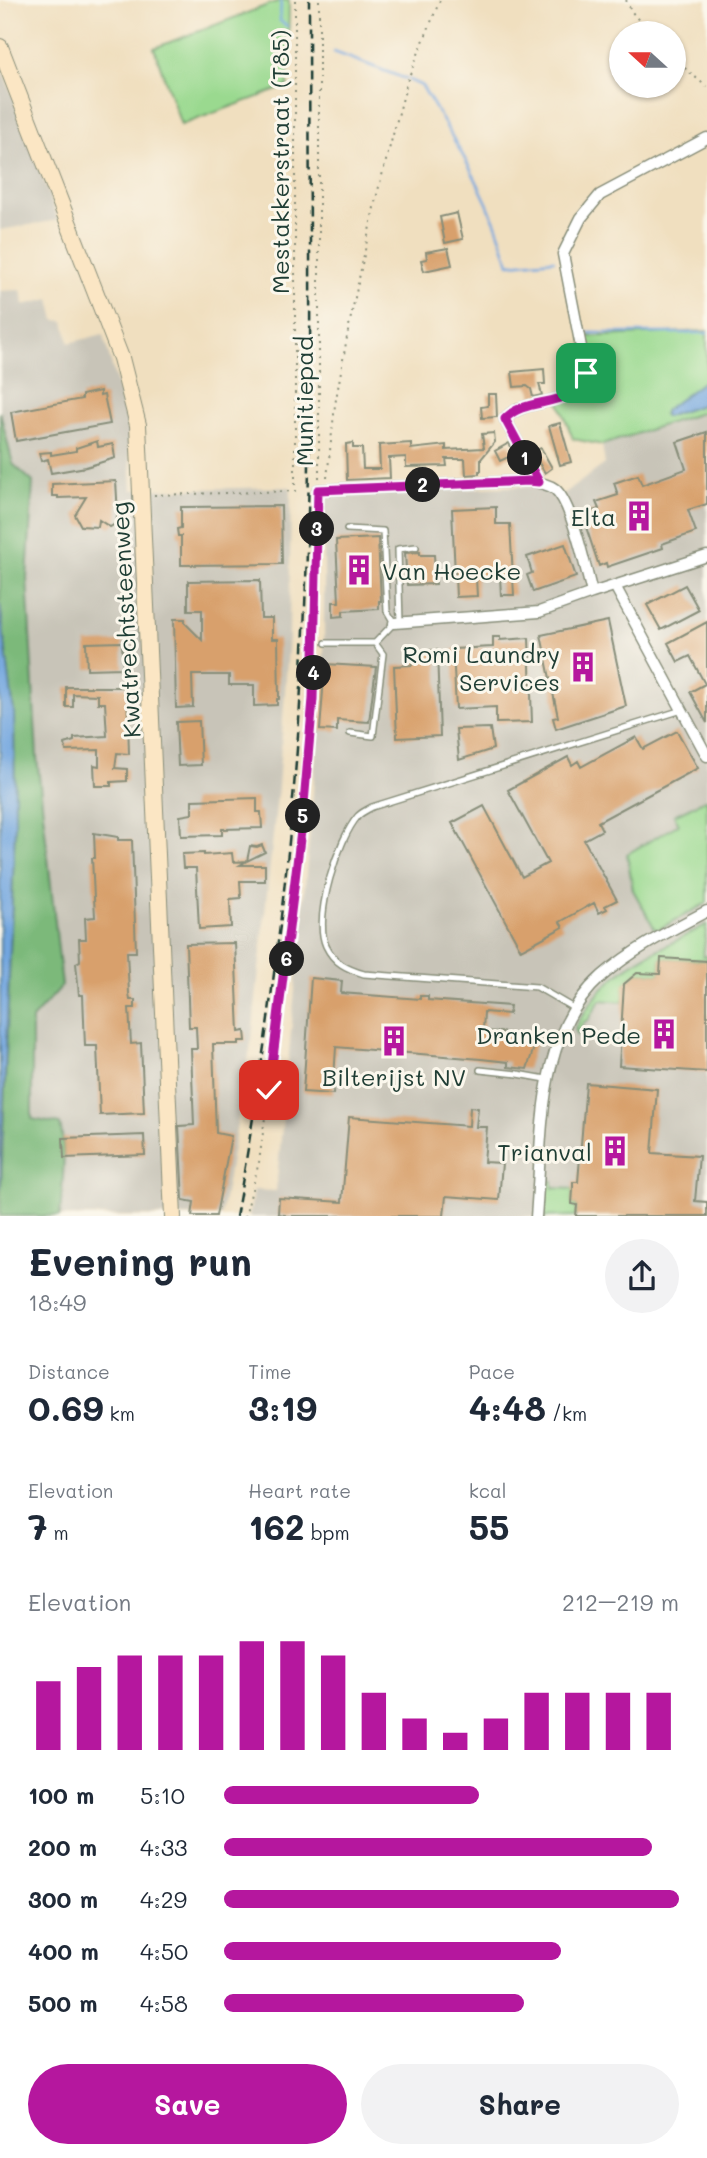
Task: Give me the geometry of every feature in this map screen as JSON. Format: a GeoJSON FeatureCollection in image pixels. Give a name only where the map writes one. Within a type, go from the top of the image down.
{"type":"FeatureCollection","features":[{"type":"Feature","properties":{"kind":"street","name":"Kwatrechtsteenweg"},"geometry":{"type":"LineString","coordinates":[[0,47],[121,358],[138,425],[173,1216]]}},
{"type":"Feature","properties":{"kind":"street"},"geometry":{"type":"LineString","coordinates":[[533,481],[505,419],[516,410],[578,390],[584,383],[586,373],[563,254],[581,218],[600,195],[707,138]]}},
{"type":"Feature","properties":{"kind":"street"},"geometry":{"type":"LineString","coordinates":[[322,490],[533,481],[554,488],[566,506],[592,593]]}},
{"type":"Feature","properties":{"kind":"street"},"geometry":{"type":"LineString","coordinates":[[397,623],[540,612],[707,556]]}},
{"type":"Feature","properties":{"kind":"street"},"geometry":{"type":"LineString","coordinates":[[615,586],[707,756]]}},
{"type":"Feature","properties":{"kind":"street"},"geometry":{"type":"LineString","coordinates":[[536,1216],[546,1080],[554,1052],[575,1009],[603,976],[661,935],[707,911]]}},
{"type":"Feature","properties":{"kind":"lane"},"geometry":{"type":"LineString","coordinates":[[347,528],[383,531],[387,611],[397,623]]}},
{"type":"Feature","properties":{"kind":"lane"},"geometry":{"type":"LineString","coordinates":[[326,643],[375,643],[397,623],[398,549],[416,547]]}},
{"type":"Feature","properties":{"kind":"lane"},"geometry":{"type":"LineString","coordinates":[[350,733],[373,736],[383,654],[375,643]]}},
{"type":"Feature","properties":{"kind":"lane"},"geometry":{"type":"LineString","coordinates":[[575,1009],[537,988],[364,974],[341,965],[325,943],[323,930],[328,880],[352,825],[360,813],[372,807],[682,710]]}},
{"type":"Feature","properties":{"kind":"lane"},"geometry":{"type":"LineString","coordinates":[[480,1070],[546,1080]]}},
{"type":"Feature","properties":{"kind":"path","name":"Mestakkerstraat (T85)"},"geometry":{"type":"LineString","coordinates":[[142,495],[295,491],[295,0]]}},
{"type":"Feature","properties":{"kind":"path","name":"Munitiepad"},"geometry":{"type":"LineString","coordinates":[[245,1216],[261,1149],[287,955],[313,699],[322,490],[319,0]]}},
{"type":"Feature","properties":{"kind":"path"},"geometry":{"type":"LineString","coordinates":[[322,490],[349,326],[376,198],[408,79],[440,0]]}},
{"type":"Feature","properties":{"kind":"path"},"geometry":{"type":"LineString","coordinates":[[626,0],[639,21]]}},
{"type":"Feature","properties":{"kind":"path"},"geometry":{"type":"LineString","coordinates":[[686,69],[707,87]]}},
{"type":"Feature","properties":{"kind":"shaded area"},"geometry":{"type":"Polygon","coordinates":[[[0,65],[14,99],[58,220],[0,230],[0,65]]]}},
{"type":"Feature","properties":{"kind":"shaded area"},"geometry":{"type":"Polygon","coordinates":[[[21,290],[24,305],[50,299],[55,320],[64,321],[69,343],[103,334],[128,424],[132,490],[291,487],[289,636],[278,787],[252,1037],[221,1216],[60,1216],[64,1158],[32,1120],[32,1019],[62,986],[37,757],[27,578],[33,482],[13,464],[0,412],[0,291],[21,290]]]}},
{"type":"Feature","properties":{"kind":"shaded area"},"geometry":{"type":"Polygon","coordinates":[[[707,411],[707,1216],[249,1216],[254,1190],[276,1191],[310,831],[324,649],[324,494],[530,486],[550,491],[558,498],[605,464],[602,445],[707,411]]]}},
{"type":"Feature","properties":{"kind":"green space"},"geometry":{"type":"Polygon","coordinates":[[[281,0],[289,0],[288,86],[181,125],[154,48],[281,0]]]}},
{"type":"Feature","properties":{"kind":"green space"},"geometry":{"type":"Polygon","coordinates":[[[707,331],[707,379],[663,414],[667,417],[707,403],[707,411],[602,445],[573,439],[559,402],[584,389],[583,337],[707,331]]]}},
{"type":"Feature","properties":{"kind":"green space"},"geometry":{"type":"Polygon","coordinates":[[[0,412],[13,464],[33,482],[27,578],[37,757],[62,986],[32,1019],[32,1119],[60,1124],[64,1158],[60,1216],[0,1216],[15,825],[14,713],[0,604],[0,412]]]}},
{"type":"Feature","properties":{"kind":"green space"},"geometry":{"type":"Polygon","coordinates":[[[707,799],[707,903],[656,931],[633,890],[627,854],[679,824],[674,815],[707,799]]]}},
{"type":"Feature","properties":{"kind":"green space"},"geometry":{"type":"Polygon","coordinates":[[[707,924],[703,956],[707,956],[707,961],[661,958],[660,974],[637,973],[625,984],[623,1002],[600,1000],[577,1035],[575,1028],[584,1014],[598,994],[616,976],[638,961],[707,924]]]}},
{"type":"Feature","properties":{"kind":"green space"},"geometry":{"type":"Polygon","coordinates":[[[547,1180],[553,1181],[553,1188],[573,1189],[572,1204],[577,1205],[576,1216],[544,1216],[547,1180]]]}},
{"type":"Feature","properties":{"kind":"water"},"geometry":{"type":"Polygon","coordinates":[[[707,379],[707,403],[664,416],[664,411],[707,379]]]}},
{"type":"Feature","properties":{"kind":"water"},"geometry":{"type":"Polygon","coordinates":[[[0,604],[14,713],[15,825],[0,1190],[0,604]]]}},
{"type":"Feature","properties":{"kind":"building"},"geometry":{"type":"Polygon","coordinates":[[[457,213],[463,239],[445,243],[440,217],[457,213]]]}},
{"type":"Feature","properties":{"kind":"building"},"geometry":{"type":"Polygon","coordinates":[[[448,248],[452,265],[424,271],[421,260],[427,259],[426,252],[448,248]]]}},
{"type":"Feature","properties":{"kind":"building"},"geometry":{"type":"Polygon","coordinates":[[[544,369],[545,384],[539,384],[542,395],[533,397],[527,386],[514,387],[512,372],[544,369]]]}},
{"type":"Feature","properties":{"kind":"building"},"geometry":{"type":"Polygon","coordinates":[[[100,391],[100,396],[104,395],[110,424],[16,441],[11,412],[82,399],[82,395],[100,391]]]}},
{"type":"Feature","properties":{"kind":"building"},"geometry":{"type":"Polygon","coordinates":[[[488,394],[496,394],[497,417],[482,418],[481,407],[488,406],[488,394]]]}},
{"type":"Feature","properties":{"kind":"building"},"geometry":{"type":"Polygon","coordinates":[[[560,423],[571,462],[560,465],[549,426],[560,423]]]}},
{"type":"Feature","properties":{"kind":"building"},"geometry":{"type":"Polygon","coordinates":[[[707,432],[707,504],[688,510],[696,532],[662,544],[663,548],[607,567],[606,563],[599,566],[582,515],[599,509],[596,502],[618,495],[614,483],[638,475],[642,485],[686,469],[677,442],[707,432]]]}},
{"type":"Feature","properties":{"kind":"building"},"geometry":{"type":"Polygon","coordinates":[[[494,433],[495,442],[481,459],[479,474],[466,475],[465,459],[446,459],[447,466],[406,467],[406,457],[389,458],[390,478],[347,480],[346,444],[353,443],[353,448],[362,448],[363,469],[380,469],[379,445],[411,443],[411,449],[446,445],[446,450],[484,448],[482,434],[494,433]]]}},
{"type":"Feature","properties":{"kind":"building"},"geometry":{"type":"Polygon","coordinates":[[[97,441],[98,447],[113,444],[115,458],[86,467],[51,473],[48,459],[41,461],[39,453],[51,452],[51,455],[76,451],[76,448],[97,441]]]}},
{"type":"Feature","properties":{"kind":"building"},"geometry":{"type":"Polygon","coordinates":[[[509,443],[515,454],[500,461],[495,451],[509,443]]]}},
{"type":"Feature","properties":{"kind":"building"},"geometry":{"type":"Polygon","coordinates":[[[534,445],[537,450],[541,448],[552,468],[545,473],[530,448],[534,445]]]}},
{"type":"Feature","properties":{"kind":"building"},"geometry":{"type":"Polygon","coordinates":[[[116,481],[118,515],[115,524],[110,527],[99,520],[98,527],[81,526],[75,515],[86,497],[52,496],[52,484],[116,481]]]}},
{"type":"Feature","properties":{"kind":"building"},"geometry":{"type":"Polygon","coordinates":[[[281,506],[282,564],[181,565],[181,536],[178,536],[177,529],[181,528],[181,507],[281,506]]]}},
{"type":"Feature","properties":{"kind":"building"},"geometry":{"type":"Polygon","coordinates":[[[496,507],[496,524],[510,524],[514,595],[501,595],[500,577],[476,578],[477,596],[456,597],[452,509],[496,507]]]}},
{"type":"Feature","properties":{"kind":"building","name":"Van Hoecke"},"geometry":{"type":"Polygon","coordinates":[[[378,538],[381,601],[379,609],[343,611],[343,616],[333,617],[333,602],[339,602],[336,540],[378,538]]]}},
{"type":"Feature","properties":{"kind":"building"},"geometry":{"type":"Polygon","coordinates":[[[565,544],[576,577],[533,592],[527,575],[532,573],[527,557],[565,544]]]}},
{"type":"Feature","properties":{"kind":"building"},"geometry":{"type":"Polygon","coordinates":[[[420,552],[420,555],[434,555],[436,584],[407,585],[405,553],[420,552]]]}},
{"type":"Feature","properties":{"kind":"building"},"geometry":{"type":"Polygon","coordinates":[[[260,580],[261,618],[272,618],[272,639],[278,639],[277,705],[254,706],[254,685],[229,685],[229,675],[192,675],[193,707],[176,708],[174,619],[185,619],[185,623],[202,640],[202,610],[188,610],[188,581],[260,580]]]}},
{"type":"Feature","properties":{"kind":"building"},"geometry":{"type":"Polygon","coordinates":[[[685,585],[699,610],[661,630],[647,605],[685,585]]]}},
{"type":"Feature","properties":{"kind":"building","name":"Romi Laundry Services"},"geometry":{"type":"Polygon","coordinates":[[[608,621],[626,706],[556,729],[553,718],[558,717],[541,635],[608,621]]]}},
{"type":"Feature","properties":{"kind":"building"},"geometry":{"type":"Polygon","coordinates":[[[707,622],[707,723],[690,692],[705,684],[690,656],[678,662],[668,643],[707,622]]]}},
{"type":"Feature","properties":{"kind":"building"},"geometry":{"type":"Polygon","coordinates":[[[493,637],[500,637],[500,640],[529,638],[532,722],[496,723],[496,707],[456,709],[453,649],[493,647],[493,637]]]}},
{"type":"Feature","properties":{"kind":"building"},"geometry":{"type":"Polygon","coordinates":[[[122,642],[123,668],[87,669],[86,643],[122,642]]]}},
{"type":"Feature","properties":{"kind":"building"},"geometry":{"type":"Polygon","coordinates":[[[437,650],[440,736],[397,738],[394,666],[412,665],[411,651],[437,650]]]}},
{"type":"Feature","properties":{"kind":"building"},"geometry":{"type":"Polygon","coordinates":[[[325,664],[376,667],[369,722],[337,720],[337,731],[320,730],[325,664]]]}},
{"type":"Feature","properties":{"kind":"building"},"geometry":{"type":"Polygon","coordinates":[[[66,687],[127,687],[129,754],[117,753],[115,768],[127,769],[127,781],[111,782],[111,786],[95,786],[94,765],[99,766],[99,750],[66,751],[65,744],[74,741],[74,738],[107,736],[105,703],[98,703],[98,695],[73,694],[73,707],[66,707],[66,687]]]}},
{"type":"Feature","properties":{"kind":"building"},"geometry":{"type":"Polygon","coordinates":[[[199,721],[201,765],[178,766],[176,722],[199,721]]]}},
{"type":"Feature","properties":{"kind":"building"},"geometry":{"type":"Polygon","coordinates":[[[490,728],[493,749],[459,760],[456,729],[490,728]]]}},
{"type":"Feature","properties":{"kind":"building"},"geometry":{"type":"Polygon","coordinates":[[[677,731],[698,768],[598,822],[602,830],[584,840],[617,900],[605,906],[607,909],[599,913],[594,903],[560,922],[563,927],[521,950],[452,823],[484,806],[522,877],[548,863],[508,790],[568,757],[572,765],[578,761],[581,767],[636,737],[643,749],[677,731]]]}},
{"type":"Feature","properties":{"kind":"building"},"geometry":{"type":"Polygon","coordinates":[[[257,798],[257,812],[261,812],[262,828],[222,829],[222,835],[181,836],[180,816],[192,814],[192,800],[257,798]]]}},
{"type":"Feature","properties":{"kind":"building"},"geometry":{"type":"Polygon","coordinates":[[[94,833],[118,837],[118,840],[132,840],[136,952],[127,952],[129,994],[130,1000],[135,1000],[135,1008],[129,1008],[131,1044],[141,1043],[144,1113],[100,1115],[97,1046],[85,1046],[83,995],[79,995],[76,963],[80,961],[79,939],[86,939],[85,918],[95,917],[92,858],[95,858],[94,833]]]}},
{"type":"Feature","properties":{"kind":"building"},"geometry":{"type":"Polygon","coordinates":[[[262,845],[265,852],[247,861],[250,846],[262,845]]]}},
{"type":"Feature","properties":{"kind":"building"},"geometry":{"type":"Polygon","coordinates":[[[232,853],[233,862],[247,861],[240,865],[265,865],[265,881],[240,881],[241,898],[230,899],[231,927],[199,929],[196,868],[183,868],[182,854],[232,853]]]}},
{"type":"Feature","properties":{"kind":"building"},"geometry":{"type":"Polygon","coordinates":[[[235,943],[239,1032],[245,1031],[246,1041],[239,1041],[239,1044],[213,1044],[216,1133],[231,1136],[216,1216],[192,1216],[194,1202],[183,1200],[179,1126],[194,1125],[191,1049],[197,1049],[196,1027],[189,1027],[186,944],[235,943]]]}},
{"type":"Feature","properties":{"kind":"building","name":"Dranken Pede"},"geometry":{"type":"Polygon","coordinates":[[[661,958],[707,961],[707,1072],[619,1066],[624,984],[637,973],[660,974],[661,958]]]}},
{"type":"Feature","properties":{"kind":"building"},"geometry":{"type":"Polygon","coordinates":[[[311,978],[342,981],[341,993],[420,999],[420,996],[428,996],[428,1000],[510,1006],[509,1014],[484,1012],[483,1031],[512,1033],[512,1039],[536,1041],[527,1069],[508,1067],[508,1062],[336,1047],[333,1094],[303,1092],[311,978]]]}},
{"type":"Feature","properties":{"kind":"building","name":"Trianval"},"geometry":{"type":"Polygon","coordinates":[[[586,1083],[657,1089],[652,1153],[699,1156],[695,1201],[707,1202],[707,1216],[576,1216],[577,1205],[572,1204],[573,1182],[578,1182],[586,1083]]]}},
{"type":"Feature","properties":{"kind":"building"},"geometry":{"type":"Polygon","coordinates":[[[470,1107],[478,1108],[476,1127],[487,1127],[484,1162],[502,1163],[499,1200],[446,1196],[444,1216],[278,1214],[279,1198],[342,1202],[349,1117],[469,1126],[470,1107]]]}},
{"type":"Feature","properties":{"kind":"building"},"geometry":{"type":"Polygon","coordinates":[[[144,1135],[145,1155],[64,1158],[63,1138],[144,1135]]]}},
{"type":"Feature","properties":{"kind":"waterway"},"geometry":{"type":"LineString","coordinates":[[281,0],[280,21],[287,26]]}},
{"type":"Feature","properties":{"kind":"waterway"},"geometry":{"type":"LineString","coordinates":[[334,52],[406,79]]}},
{"type":"Feature","properties":{"kind":"waterway"},"geometry":{"type":"LineString","coordinates":[[409,80],[422,86],[472,172],[483,193],[509,264],[554,260]]}},
{"type":"Feature","properties":{"kind":"waterway"},"geometry":{"type":"LineString","coordinates":[[582,333],[707,333]]}},
{"type":"Feature","properties":{"kind":"railway"},"geometry":{"type":"LineString","coordinates":[[236,1216],[270,1006],[287,864],[299,721],[310,407],[309,0]]}},
{"type":"Feature","properties":{"kind":"place","name":"Elta"},"geometry":{"type":"Point","coordinates":[639,516]}},
{"type":"Feature","properties":{"kind":"place","name":"Van Hoecke"},"geometry":{"type":"Point","coordinates":[359,570]}},
{"type":"Feature","properties":{"kind":"place","name":"Romi Laundry Services"},"geometry":{"type":"Point","coordinates":[583,667]}},
{"type":"Feature","properties":{"kind":"place","name":"Dranken Pede"},"geometry":{"type":"Point","coordinates":[664,1034]}},
{"type":"Feature","properties":{"kind":"place","name":"Bilterijst NV"},"geometry":{"type":"Point","coordinates":[394,1041]}},
{"type":"Feature","properties":{"kind":"place","name":"Trianval"},"geometry":{"type":"Point","coordinates":[615,1151]}},
{"type":"Feature","properties":{"kind":"route"},"geometry":{"type":"LineString","coordinates":[[269,1090],[303,815],[313,699],[318,490],[539,482],[505,419],[510,412],[578,390],[584,383],[586,373]]}}]}
